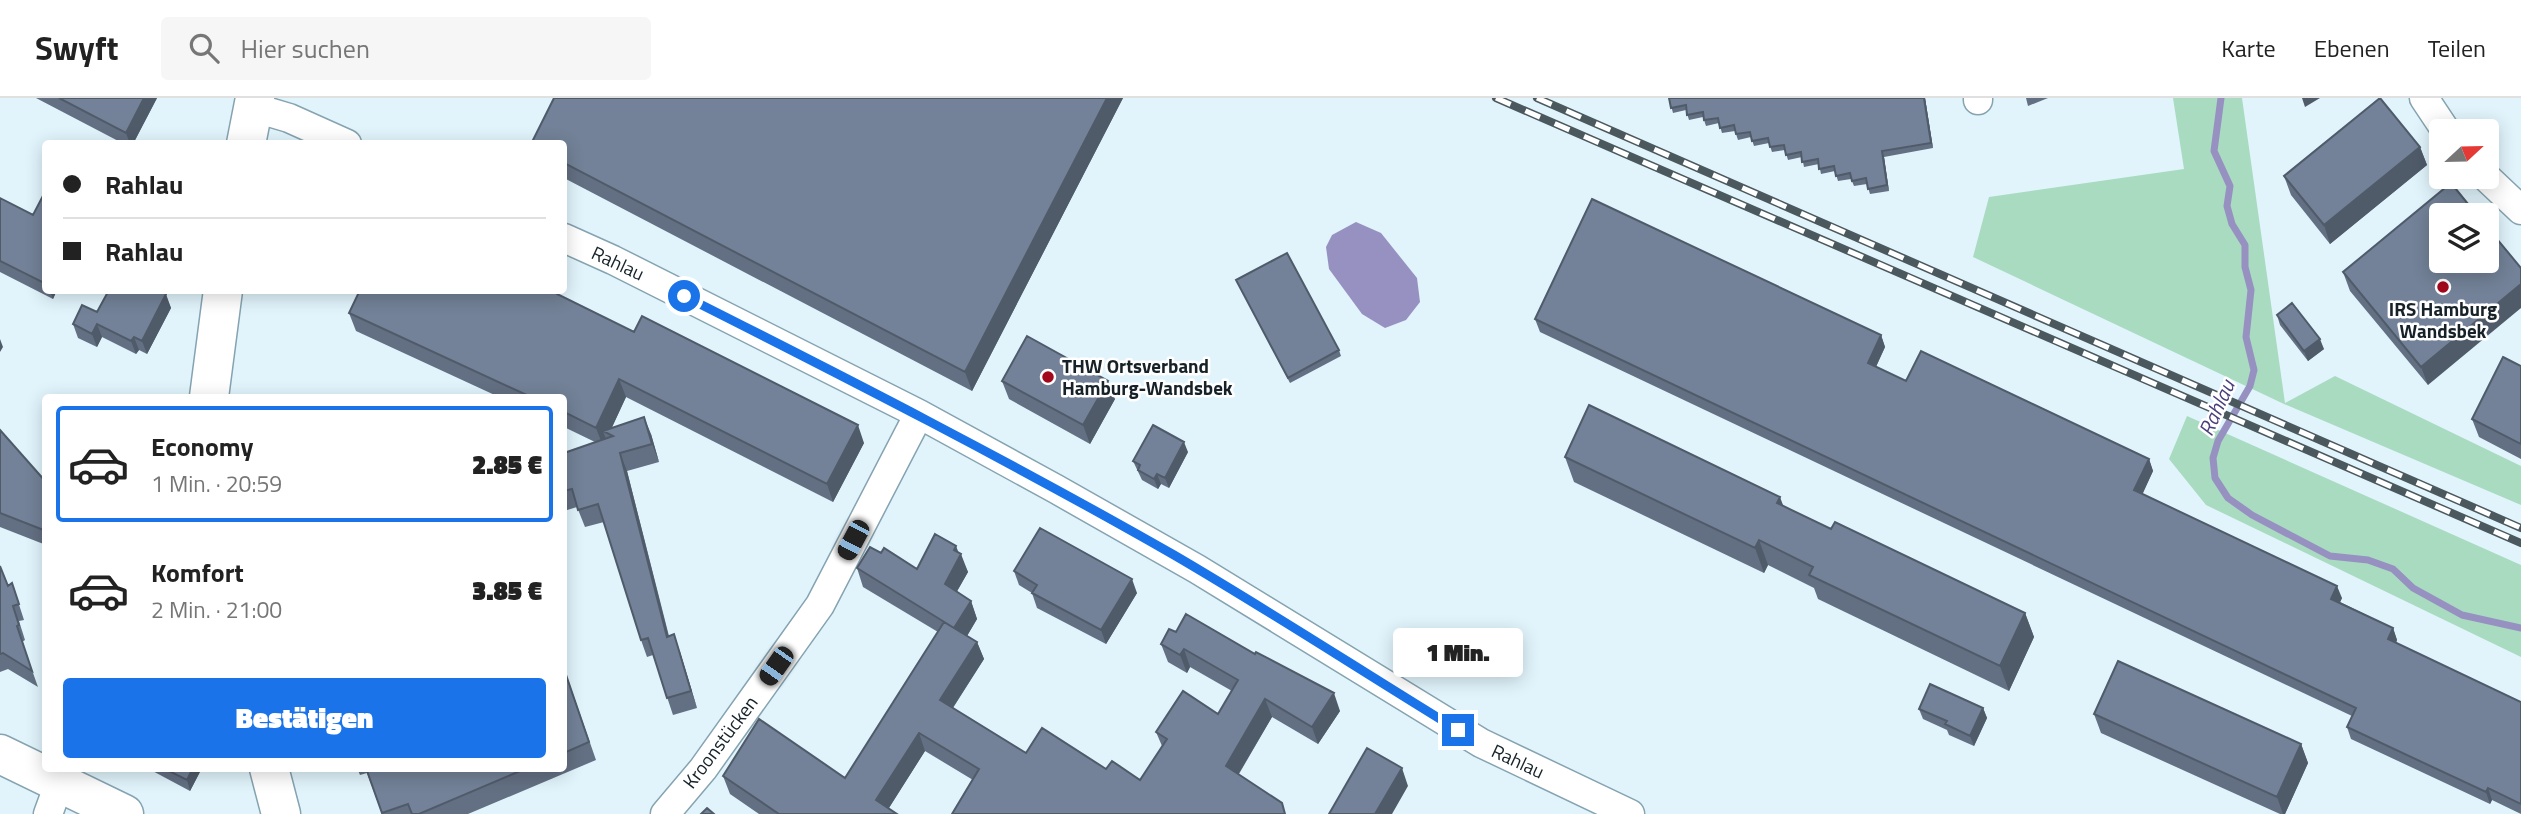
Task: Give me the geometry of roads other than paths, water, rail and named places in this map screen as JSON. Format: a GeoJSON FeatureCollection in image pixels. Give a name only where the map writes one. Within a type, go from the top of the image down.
{"type":"FeatureCollection","features":[{"type":"Feature","properties":{"kind":"street"},"geometry":{"type":"LineString","coordinates":[[2424,98],[2438,119]]}},
{"type":"Feature","properties":{"kind":"street"},"geometry":{"type":"LineString","coordinates":[[251,116],[289,118],[338,140]]}},
{"type":"Feature","properties":{"kind":"street"},"geometry":{"type":"LineString","coordinates":[[2499,189],[2521,210]]}},
{"type":"Feature","properties":{"kind":"street","name":"Rahlau"},"geometry":{"type":"LineString","coordinates":[[567,239],[919,414],[1197,569],[1481,743],[1630,814]]}},
{"type":"Feature","properties":{"kind":"street"},"geometry":{"type":"LineString","coordinates":[[209,394],[222,294]]}},
{"type":"Feature","properties":{"kind":"street","name":"Kroonstücken"},"geometry":{"type":"LineString","coordinates":[[665,814],[703,769],[820,605],[919,414]]}},
{"type":"Feature","properties":{"kind":"street"},"geometry":{"type":"LineString","coordinates":[[0,754],[54,799],[86,794],[124,814]]}},
{"type":"Feature","properties":{"kind":"street"},"geometry":{"type":"LineString","coordinates":[[270,772],[281,814]]}},
{"type":"Feature","properties":{"kind":"waterway","name":"Rahlau"},"geometry":{"type":"LineString","coordinates":[[2221,98],[2214,151],[2230,186],[2227,206],[2232,224],[2245,245],[2245,267],[2251,290],[2246,337],[2254,370],[2250,386],[2218,441],[2213,458],[2215,478],[2228,498],[2252,515],[2330,556],[2368,560],[2393,569],[2413,588],[2462,615],[2521,628]]}},
{"type":"Feature","properties":{"kind":"railway"},"geometry":{"type":"LineString","coordinates":[[1496,98],[2521,543]]}},
{"type":"Feature","properties":{"kind":"railway"},"geometry":{"type":"LineString","coordinates":[[1537,98],[2521,528]]}},
{"type":"Feature","properties":{"kind":"place","name":"IRS Hamburg Wandsbek"},"geometry":{"type":"Point","coordinates":[2443,287]}},
{"type":"Feature","properties":{"kind":"place","name":"THW Ortsverband Hamburg-Wandsbek"},"geometry":{"type":"Point","coordinates":[1048,377]}}]}
